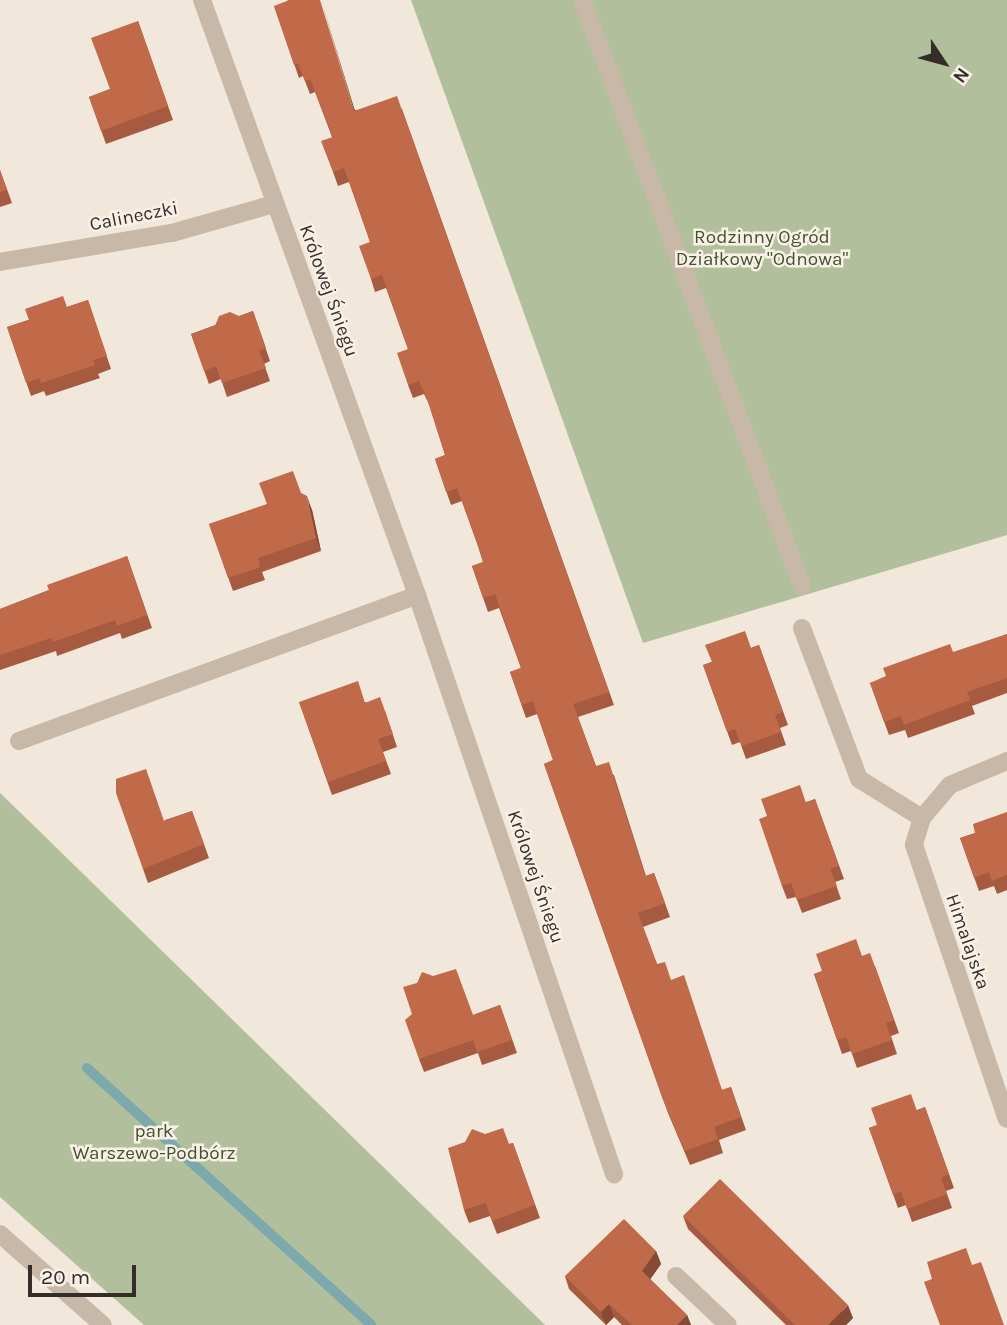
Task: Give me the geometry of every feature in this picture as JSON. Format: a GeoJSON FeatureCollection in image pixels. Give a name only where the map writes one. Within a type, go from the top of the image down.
{"type":"FeatureCollection","features":[{"type":"Feature","properties":{"kind":"street","name":"Królowej Śniegu"},"geometry":{"type":"LineString","coordinates":[[202,0],[417,595],[614,1174]]}},
{"type":"Feature","properties":{"kind":"street"},"geometry":{"type":"LineString","coordinates":[[582,0],[802,586]]}},
{"type":"Feature","properties":{"kind":"street","name":"Calineczki"},"geometry":{"type":"LineString","coordinates":[[0,262],[172,233],[274,204]]}},
{"type":"Feature","properties":{"kind":"street"},"geometry":{"type":"LineString","coordinates":[[19,741],[417,595]]}},
{"type":"Feature","properties":{"kind":"street"},"geometry":{"type":"LineString","coordinates":[[802,628],[859,779],[922,818]]}},
{"type":"Feature","properties":{"kind":"street","name":"Himalajska"},"geometry":{"type":"LineString","coordinates":[[1006,1114],[916,860],[915,834],[922,818],[950,785],[1007,761]]}},
{"type":"Feature","properties":{"kind":"street"},"geometry":{"type":"LineString","coordinates":[[0,1234],[103,1325]]}},
{"type":"Feature","properties":{"kind":"street"},"geometry":{"type":"LineString","coordinates":[[676,1276],[728,1325]]}},
{"type":"Feature","properties":{"kind":"green space","name":"Rodzinny Ogród Działkowy \"Odnowa\""},"geometry":{"type":"Polygon","coordinates":[[[411,0],[1007,0],[1007,535],[643,643],[411,0]]]}},
{"type":"Feature","properties":{"kind":"green space","name":"park Warszewo-Podbórz"},"geometry":{"type":"Polygon","coordinates":[[[0,793],[545,1325],[144,1325],[0,1197],[0,793]]]}},
{"type":"Feature","properties":{"kind":"building"},"geometry":{"type":"Polygon","coordinates":[[[288,0],[320,0],[354,111],[397,96],[609,692],[573,704],[596,766],[609,762],[645,876],[654,873],[665,903],[638,913],[657,964],[665,962],[671,980],[684,975],[722,1090],[731,1087],[741,1117],[714,1127],[718,1139],[685,1151],[663,1100],[544,764],[553,760],[533,701],[522,705],[510,672],[521,668],[495,594],[483,598],[472,566],[483,562],[457,488],[446,492],[435,459],[445,455],[426,396],[419,381],[408,385],[397,353],[408,349],[382,275],[371,279],[359,246],[370,242],[365,226],[344,168],[333,172],[321,141],[333,137],[310,79],[305,81],[298,63],[294,65],[274,6],[288,0]]]}},
{"type":"Feature","properties":{"kind":"building"},"geometry":{"type":"Polygon","coordinates":[[[138,21],[168,106],[101,131],[89,97],[110,89],[91,38],[138,21]]]}},
{"type":"Feature","properties":{"kind":"building"},"geometry":{"type":"Polygon","coordinates":[[[0,171],[7,190],[0,192],[0,171]]]}},
{"type":"Feature","properties":{"kind":"building"},"geometry":{"type":"Polygon","coordinates":[[[63,296],[67,307],[88,300],[107,356],[93,360],[95,365],[41,383],[40,378],[26,383],[7,327],[29,320],[25,309],[63,296]]]}},
{"type":"Feature","properties":{"kind":"building"},"geometry":{"type":"Polygon","coordinates":[[[253,311],[266,348],[259,351],[266,368],[222,383],[216,366],[204,371],[191,334],[215,326],[219,316],[230,312],[239,316],[253,311]]]}},
{"type":"Feature","properties":{"kind":"building"},"geometry":{"type":"Polygon","coordinates":[[[293,471],[301,493],[307,496],[316,538],[258,558],[260,567],[228,578],[209,524],[267,504],[259,483],[293,471]]]}},
{"type":"Feature","properties":{"kind":"building"},"geometry":{"type":"Polygon","coordinates":[[[127,556],[147,615],[117,626],[115,620],[53,642],[51,638],[0,655],[0,609],[49,590],[47,585],[127,556]]]}},
{"type":"Feature","properties":{"kind":"building"},"geometry":{"type":"Polygon","coordinates":[[[745,631],[751,648],[759,645],[783,712],[775,715],[781,732],[742,746],[735,729],[727,732],[703,665],[712,662],[705,645],[745,631]]]}},
{"type":"Feature","properties":{"kind":"building"},"geometry":{"type":"Polygon","coordinates":[[[1007,634],[1007,678],[967,692],[970,700],[904,725],[901,716],[884,722],[870,683],[886,676],[883,668],[950,644],[953,652],[1007,634]]]}},
{"type":"Feature","properties":{"kind":"building"},"geometry":{"type":"Polygon","coordinates":[[[358,681],[365,703],[380,697],[393,734],[378,739],[386,761],[328,782],[299,702],[358,681]]]}},
{"type":"Feature","properties":{"kind":"building"},"geometry":{"type":"Polygon","coordinates":[[[146,769],[164,821],[192,811],[204,844],[143,869],[116,793],[116,779],[146,769]]]}},
{"type":"Feature","properties":{"kind":"building"},"geometry":{"type":"Polygon","coordinates":[[[800,785],[806,803],[815,799],[839,866],[830,869],[837,886],[797,900],[791,883],[782,886],[759,819],[767,816],[761,799],[800,785]]]}},
{"type":"Feature","properties":{"kind":"building"},"geometry":{"type":"Polygon","coordinates":[[[1007,812],[1007,875],[992,881],[989,872],[974,878],[960,838],[975,833],[973,824],[1007,812]]]}},
{"type":"Feature","properties":{"kind":"building"},"geometry":{"type":"Polygon","coordinates":[[[856,939],[862,956],[870,953],[894,1020],[886,1023],[892,1040],[852,1054],[846,1037],[837,1040],[814,974],[822,971],[816,954],[856,939]]]}},
{"type":"Feature","properties":{"kind":"building"},"geometry":{"type":"Polygon","coordinates":[[[456,969],[473,1015],[500,1005],[512,1040],[477,1052],[473,1040],[419,1059],[405,1020],[412,1014],[403,987],[417,983],[422,972],[433,976],[456,969]]]}},
{"type":"Feature","properties":{"kind":"building"},"geometry":{"type":"Polygon","coordinates":[[[911,1094],[917,1111],[925,1107],[949,1174],[941,1178],[947,1194],[907,1209],[901,1191],[893,1195],[869,1128],[877,1125],[871,1108],[911,1094]]]}},
{"type":"Feature","properties":{"kind":"building"},"geometry":{"type":"Polygon","coordinates":[[[503,1128],[509,1144],[513,1143],[535,1205],[492,1221],[486,1203],[464,1210],[448,1148],[465,1142],[472,1129],[485,1134],[503,1128]]]}},
{"type":"Feature","properties":{"kind":"building"},"geometry":{"type":"Polygon","coordinates":[[[720,1179],[848,1305],[828,1325],[795,1325],[683,1216],[720,1179]]]}},
{"type":"Feature","properties":{"kind":"building"},"geometry":{"type":"Polygon","coordinates":[[[624,1219],[656,1251],[642,1271],[687,1315],[677,1325],[632,1325],[609,1304],[601,1312],[565,1276],[624,1219]]]}},
{"type":"Feature","properties":{"kind":"building"},"geometry":{"type":"Polygon","coordinates":[[[966,1248],[972,1265],[981,1262],[1004,1325],[940,1325],[924,1282],[932,1279],[927,1262],[966,1248]]]}},
{"type":"Feature","properties":{"kind":"waterway"},"geometry":{"type":"LineString","coordinates":[[87,1068],[371,1325]]}}]}
